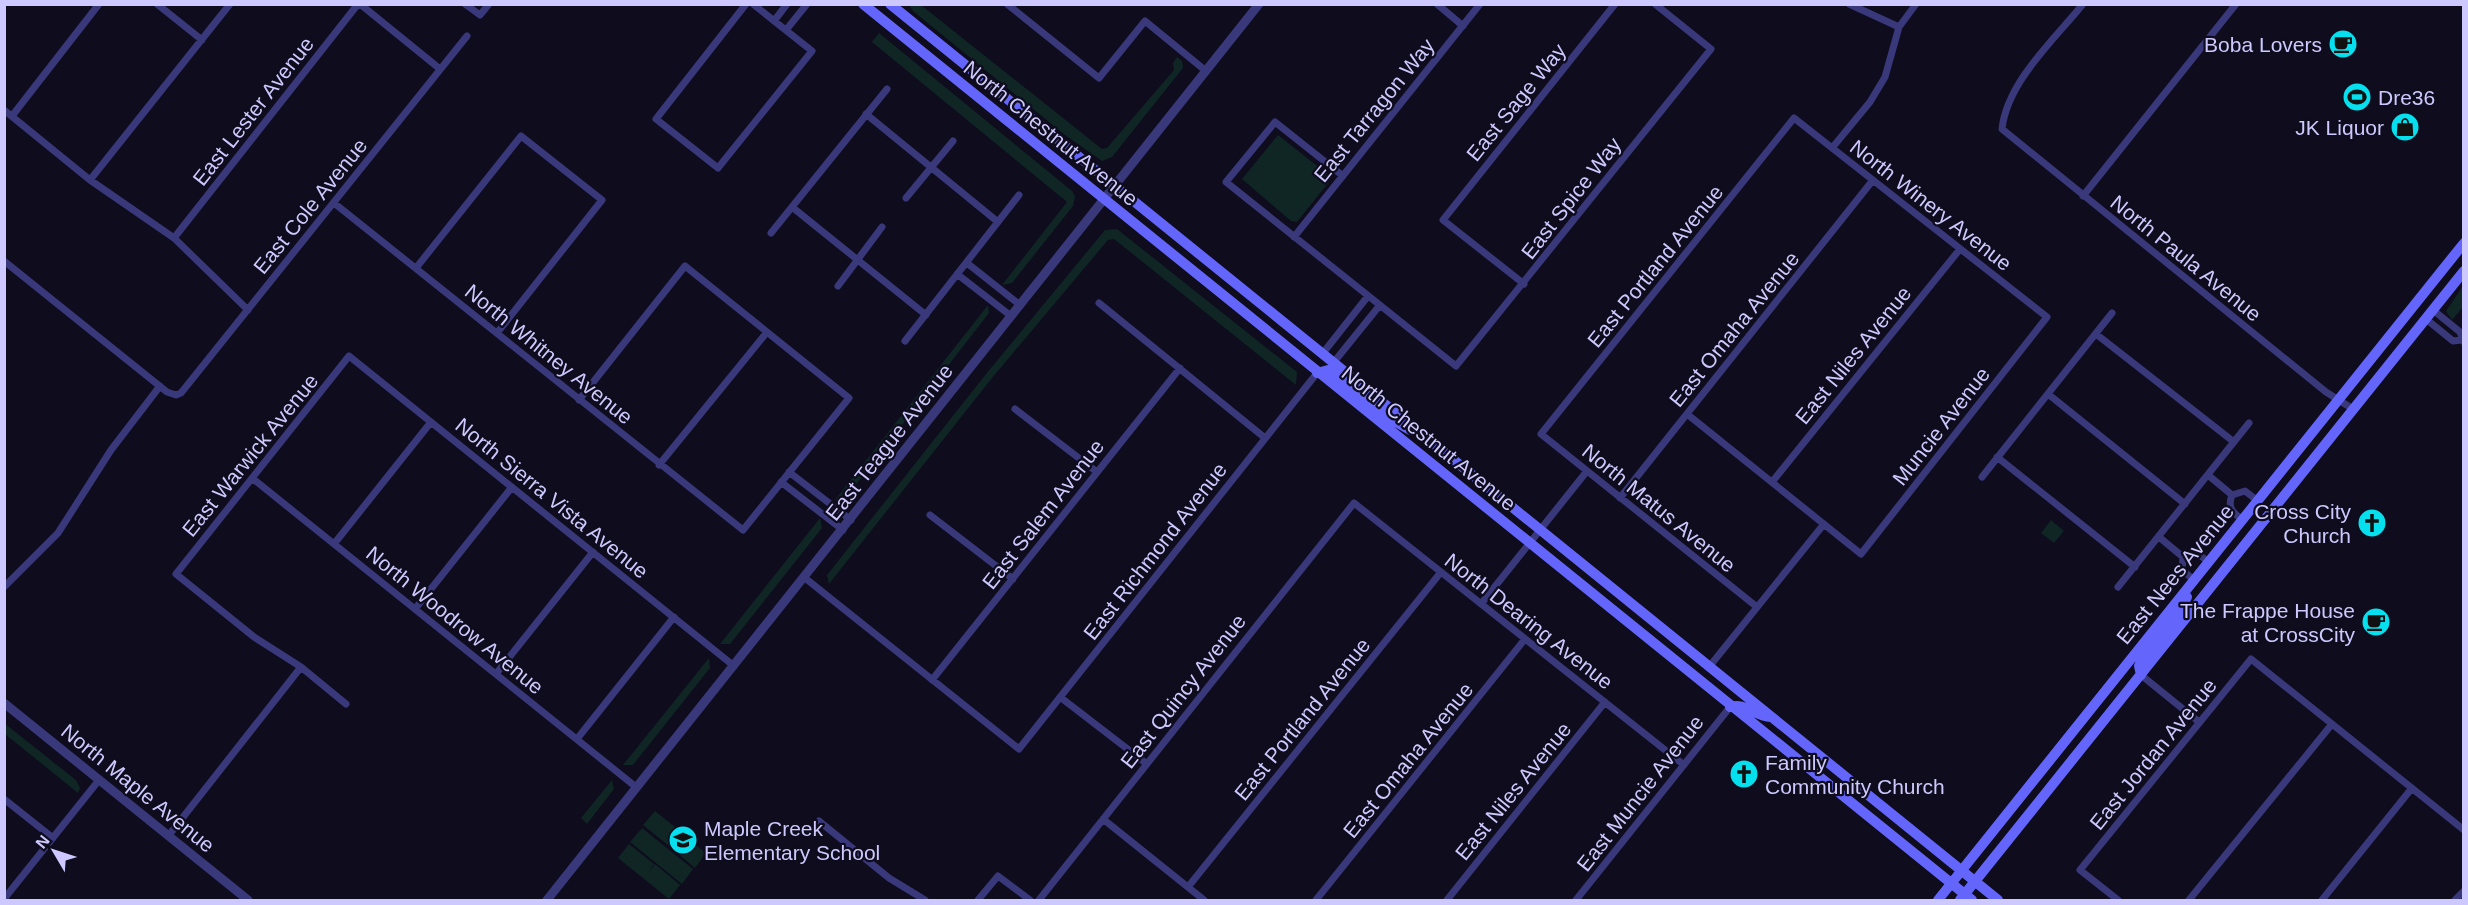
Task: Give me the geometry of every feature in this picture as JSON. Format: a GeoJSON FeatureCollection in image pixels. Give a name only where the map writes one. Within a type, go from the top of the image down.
{"type":"FeatureCollection","features":[{"type":"Feature","properties":{"kind":"main road","name":"North Chestnut Avenue"},"geometry":{"type":"LineString","coordinates":[[863,4],[1102,201],[1730,707],[1764,730],[1951,884],[1966,899]]}},
{"type":"Feature","properties":{"kind":"main road"},"geometry":{"type":"LineString","coordinates":[[874,4],[885,10],[893,6]]}},
{"type":"Feature","properties":{"kind":"main road","name":"North Chestnut Avenue"},"geometry":{"type":"LineString","coordinates":[[893,6],[1998,900]]}},
{"type":"Feature","properties":{"kind":"main road","name":"East Nees Avenue"},"geometry":{"type":"LineString","coordinates":[[1938,900],[2463,243]]}},
{"type":"Feature","properties":{"kind":"main road","name":"East Nees Avenue"},"geometry":{"type":"LineString","coordinates":[[1966,899],[1976,882],[2463,271]]}},
{"type":"Feature","properties":{"kind":"main road"},"geometry":{"type":"LineString","coordinates":[[1317,373],[1328,370],[1384,416],[1437,445]]}},
{"type":"Feature","properties":{"kind":"main road"},"geometry":{"type":"LineString","coordinates":[[2141,675],[2139,666],[2142,659],[2179,613],[2194,580]]}},
{"type":"Feature","properties":{"kind":"main road"},"geometry":{"type":"LineString","coordinates":[[1730,707],[1743,706],[1758,717],[1771,717]]}},
{"type":"Feature","properties":{"kind":"street"},"geometry":{"type":"LineString","coordinates":[[12,116],[99,4]]}},
{"type":"Feature","properties":{"kind":"street"},"geometry":{"type":"LineString","coordinates":[[157,4],[202,40]]}},
{"type":"Feature","properties":{"kind":"street"},"geometry":{"type":"LineString","coordinates":[[90,180],[230,4]]}},
{"type":"Feature","properties":{"kind":"street"},"geometry":{"type":"LineString","coordinates":[[359,4],[440,69]]}},
{"type":"Feature","properties":{"kind":"street","name":"East Lester Avenue"},"geometry":{"type":"LineString","coordinates":[[174,238],[359,4]]}},
{"type":"Feature","properties":{"kind":"street"},"geometry":{"type":"LineString","coordinates":[[465,4],[480,15],[489,4]]}},
{"type":"Feature","properties":{"kind":"street"},"geometry":{"type":"LineString","coordinates":[[746,4],[656,119],[718,168],[812,51],[753,4]]}},
{"type":"Feature","properties":{"kind":"street"},"geometry":{"type":"LineString","coordinates":[[774,21],[787,4]]}},
{"type":"Feature","properties":{"kind":"street"},"geometry":{"type":"LineString","coordinates":[[1007,4],[1099,78],[1145,21],[1206,71]]}},
{"type":"Feature","properties":{"kind":"street"},"geometry":{"type":"LineString","coordinates":[[1017,13],[1023,4]]}},
{"type":"Feature","properties":{"kind":"street","name":"East Teague Avenue"},"geometry":{"type":"LineString","coordinates":[[547,900],[1259,4]]}},
{"type":"Feature","properties":{"kind":"street"},"geometry":{"type":"LineString","coordinates":[[1437,4],[1463,26]]}},
{"type":"Feature","properties":{"kind":"street","name":"East Tarragon Way"},"geometry":{"type":"LineString","coordinates":[[1294,237],[1480,4]]}},
{"type":"Feature","properties":{"kind":"street","name":"East Sage Way"},"geometry":{"type":"LineString","coordinates":[[1524,284],[1443,220],[1615,4]]}},
{"type":"Feature","properties":{"kind":"street","name":"East Spice Way"},"geometry":{"type":"LineString","coordinates":[[1380,305],[1456,366],[1711,49],[1655,4]]}},
{"type":"Feature","properties":{"kind":"street"},"geometry":{"type":"LineString","coordinates":[[1848,4],[1899,27]]}},
{"type":"Feature","properties":{"kind":"street"},"geometry":{"type":"LineString","coordinates":[[1832,148],[1870,102],[1885,77],[1899,27],[1916,4]]}},
{"type":"Feature","properties":{"kind":"street","name":"North Paula Avenue"},"geometry":{"type":"LineString","coordinates":[[2083,4],[2024,77],[2003,119],[2002,129],[2338,400],[2353,409]]}},
{"type":"Feature","properties":{"kind":"street"},"geometry":{"type":"LineString","coordinates":[[2083,196],[2236,4]]}},
{"type":"Feature","properties":{"kind":"street"},"geometry":{"type":"LineString","coordinates":[[786,30],[802,6]]}},
{"type":"Feature","properties":{"kind":"street","name":"East Cole Avenue"},"geometry":{"type":"LineString","coordinates":[[160,386],[176,395],[185,390],[467,36]]}},
{"type":"Feature","properties":{"kind":"street"},"geometry":{"type":"LineString","coordinates":[[771,233],[887,89]]}},
{"type":"Feature","properties":{"kind":"street"},"geometry":{"type":"LineString","coordinates":[[4,110],[90,180],[174,238],[248,310]]}},
{"type":"Feature","properties":{"kind":"street"},"geometry":{"type":"LineString","coordinates":[[866,114],[998,222]]}},
{"type":"Feature","properties":{"kind":"street","name":"North Winery Avenue"},"geometry":{"type":"LineString","coordinates":[[1794,118],[2047,317]]}},
{"type":"Feature","properties":{"kind":"street","name":"East Portland Avenue"},"geometry":{"type":"LineString","coordinates":[[1541,434],[1794,118]]}},
{"type":"Feature","properties":{"kind":"street"},"geometry":{"type":"LineString","coordinates":[[1334,362],[1380,305],[1226,182],[1275,122],[1343,176]]}},
{"type":"Feature","properties":{"kind":"street"},"geometry":{"type":"LineString","coordinates":[[416,268],[521,136],[602,200],[497,333]]}},
{"type":"Feature","properties":{"kind":"street"},"geometry":{"type":"LineString","coordinates":[[906,198],[953,141]]}},
{"type":"Feature","properties":{"kind":"street","name":"East Omaha Avenue"},"geometry":{"type":"LineString","coordinates":[[1620,498],[1873,180]]}},
{"type":"Feature","properties":{"kind":"street"},"geometry":{"type":"LineString","coordinates":[[905,341],[1019,195]]}},
{"type":"Feature","properties":{"kind":"street","name":"North Whitney Avenue"},"geometry":{"type":"LineString","coordinates":[[334,203],[743,530],[782,482]]}},
{"type":"Feature","properties":{"kind":"street"},"geometry":{"type":"LineString","coordinates":[[792,207],[926,315]]}},
{"type":"Feature","properties":{"kind":"street"},"geometry":{"type":"LineString","coordinates":[[838,286],[882,227]]}},
{"type":"Feature","properties":{"kind":"street","name":"East Niles Avenue"},"geometry":{"type":"LineString","coordinates":[[1772,482],[1960,249]]}},
{"type":"Feature","properties":{"kind":"street"},"geometry":{"type":"LineString","coordinates":[[4,261],[160,386],[111,450],[57,533],[4,586]]}},
{"type":"Feature","properties":{"kind":"street"},"geometry":{"type":"LineString","coordinates":[[967,263],[1020,305]]}},
{"type":"Feature","properties":{"kind":"street"},"geometry":{"type":"LineString","coordinates":[[579,400],[685,266],[849,398],[782,482],[843,530]]}},
{"type":"Feature","properties":{"kind":"street"},"geometry":{"type":"LineString","coordinates":[[957,274],[1011,316]]}},
{"type":"Feature","properties":{"kind":"street"},"geometry":{"type":"LineString","coordinates":[[979,291],[988,280]]}},
{"type":"Feature","properties":{"kind":"street"},"geometry":{"type":"LineString","coordinates":[[1323,353],[1368,296]]}},
{"type":"Feature","properties":{"kind":"street"},"geometry":{"type":"LineString","coordinates":[[1099,303],[1265,438]]}},
{"type":"Feature","properties":{"kind":"street"},"geometry":{"type":"LineString","coordinates":[[1982,477],[2112,313]]}},
{"type":"Feature","properties":{"kind":"street"},"geometry":{"type":"LineString","coordinates":[[2429,315],[2460,332],[2462,341],[2453,341],[2429,315]]}},
{"type":"Feature","properties":{"kind":"street","name":"Muncie Avenue"},"geometry":{"type":"LineString","coordinates":[[1824,524],[1861,554],[2047,317]]}},
{"type":"Feature","properties":{"kind":"street"},"geometry":{"type":"LineString","coordinates":[[1342,329],[1353,339]]}},
{"type":"Feature","properties":{"kind":"street"},"geometry":{"type":"LineString","coordinates":[[660,465],[767,332]]}},
{"type":"Feature","properties":{"kind":"street"},"geometry":{"type":"LineString","coordinates":[[2096,334],[2234,442]]}},
{"type":"Feature","properties":{"kind":"street","name":"North Sierra Vista Avenue"},"geometry":{"type":"LineString","coordinates":[[349,356],[734,666]]}},
{"type":"Feature","properties":{"kind":"street","name":"East Warwick Avenue"},"geometry":{"type":"LineString","coordinates":[[301,668],[254,637],[176,574],[349,356]]}},
{"type":"Feature","properties":{"kind":"street","name":"East Salem Avenue"},"geometry":{"type":"LineString","coordinates":[[932,680],[1180,369]]}},
{"type":"Feature","properties":{"kind":"street","name":"East Richmond Avenue"},"geometry":{"type":"LineString","coordinates":[[932,680],[1019,749],[1317,373]]}},
{"type":"Feature","properties":{"kind":"street"},"geometry":{"type":"LineString","coordinates":[[2048,394],[2185,504]]}},
{"type":"Feature","properties":{"kind":"street"},"geometry":{"type":"LineString","coordinates":[[1015,409],[1097,472]]}},
{"type":"Feature","properties":{"kind":"street"},"geometry":{"type":"LineString","coordinates":[[1687,414],[1824,524],[1709,667]]}},
{"type":"Feature","properties":{"kind":"street"},"geometry":{"type":"LineString","coordinates":[[334,544],[431,422]]}},
{"type":"Feature","properties":{"kind":"street"},"geometry":{"type":"LineString","coordinates":[[2118,587],[2249,423]]}},
{"type":"Feature","properties":{"kind":"street","name":"North Matus Avenue"},"geometry":{"type":"LineString","coordinates":[[1541,434],[1757,607]]}},
{"type":"Feature","properties":{"kind":"street"},"geometry":{"type":"LineString","coordinates":[[1997,458],[2135,567]]}},
{"type":"Feature","properties":{"kind":"street"},"geometry":{"type":"LineString","coordinates":[[1481,604],[1587,471]]}},
{"type":"Feature","properties":{"kind":"street"},"geometry":{"type":"LineString","coordinates":[[789,472],[851,520]]}},
{"type":"Feature","properties":{"kind":"street"},"geometry":{"type":"LineString","coordinates":[[2208,475],[2232,495]]}},
{"type":"Feature","properties":{"kind":"street","name":"North Woodrow Avenue"},"geometry":{"type":"LineString","coordinates":[[252,478],[636,787]]}},
{"type":"Feature","properties":{"kind":"street"},"geometry":{"type":"LineString","coordinates":[[415,609],[512,487]]}},
{"type":"Feature","properties":{"kind":"street"},"geometry":{"type":"LineString","coordinates":[[2232,495],[2245,492],[2258,501]]}},
{"type":"Feature","properties":{"kind":"street"},"geometry":{"type":"LineString","coordinates":[[2232,495],[2230,506],[2233,513],[2243,520]]}},
{"type":"Feature","properties":{"kind":"street","name":"North Dearing Avenue"},"geometry":{"type":"LineString","coordinates":[[1354,503],[1684,765]]}},
{"type":"Feature","properties":{"kind":"street","name":"East Quincy Avenue"},"geometry":{"type":"LineString","coordinates":[[1039,900],[1354,503]]}},
{"type":"Feature","properties":{"kind":"street"},"geometry":{"type":"LineString","coordinates":[[930,515],[1013,579]]}},
{"type":"Feature","properties":{"kind":"street"},"geometry":{"type":"LineString","coordinates":[[2158,537],[2183,557]]}},
{"type":"Feature","properties":{"kind":"street"},"geometry":{"type":"LineString","coordinates":[[496,674],[593,552]]}},
{"type":"Feature","properties":{"kind":"street"},"geometry":{"type":"LineString","coordinates":[[2183,557],[2194,552],[2209,562]]}},
{"type":"Feature","properties":{"kind":"street"},"geometry":{"type":"LineString","coordinates":[[2183,557],[2182,570],[2194,580]]}},
{"type":"Feature","properties":{"kind":"street","name":"East Portland Avenue"},"geometry":{"type":"LineString","coordinates":[[1188,887],[1441,572]]}},
{"type":"Feature","properties":{"kind":"street"},"geometry":{"type":"LineString","coordinates":[[805,578],[932,680]]}},
{"type":"Feature","properties":{"kind":"street"},"geometry":{"type":"LineString","coordinates":[[577,739],[674,617]]}},
{"type":"Feature","properties":{"kind":"street","name":"East Omaha Avenue"},"geometry":{"type":"LineString","coordinates":[[1316,900],[1525,639]]}},
{"type":"Feature","properties":{"kind":"street","name":"East Jordan Avenue"},"geometry":{"type":"LineString","coordinates":[[2118,900],[2080,870],[2251,659],[2332,724]]}},
{"type":"Feature","properties":{"kind":"street"},"geometry":{"type":"LineString","coordinates":[[170,835],[301,668],[346,704]]}},
{"type":"Feature","properties":{"kind":"street"},"geometry":{"type":"LineString","coordinates":[[2141,675],[2199,722]]}},
{"type":"Feature","properties":{"kind":"street"},"geometry":{"type":"LineString","coordinates":[[1060,697],[1147,764]]}},
{"type":"Feature","properties":{"kind":"street","name":"East Niles Avenue"},"geometry":{"type":"LineString","coordinates":[[1446,900],[1605,702]]}},
{"type":"Feature","properties":{"kind":"street","name":"North Maple Avenue"},"geometry":{"type":"LineString","coordinates":[[4,703],[248,900]]}},
{"type":"Feature","properties":{"kind":"street","name":"East Muncie Avenue"},"geometry":{"type":"LineString","coordinates":[[1576,900],[1730,707]]}},
{"type":"Feature","properties":{"kind":"street"},"geometry":{"type":"LineString","coordinates":[[2189,900],[2332,724],[2463,830]]}},
{"type":"Feature","properties":{"kind":"street"},"geometry":{"type":"LineString","coordinates":[[4,899],[99,780]]}},
{"type":"Feature","properties":{"kind":"street"},"geometry":{"type":"LineString","coordinates":[[2322,900],[2412,788]]}},
{"type":"Feature","properties":{"kind":"street"},"geometry":{"type":"LineString","coordinates":[[4,799],[53,838]]}},
{"type":"Feature","properties":{"kind":"street"},"geometry":{"type":"LineString","coordinates":[[1103,819],[1204,900]]}},
{"type":"Feature","properties":{"kind":"street"},"geometry":{"type":"LineString","coordinates":[[819,821],[889,878],[925,900]]}},
{"type":"Feature","properties":{"kind":"street"},"geometry":{"type":"LineString","coordinates":[[978,900],[998,876],[1030,900]]}},
{"type":"Feature","properties":{"kind":"street"},"geometry":{"type":"LineString","coordinates":[[2456,900],[2463,891]]}},
{"type":"Feature","properties":{"kind":"green space"},"geometry":{"type":"Polygon","coordinates":[[[909,5],[921,5],[1102,149],[1107,148],[1174,70],[1173,63],[1177,57],[1182,61],[1183,68],[1112,157],[1102,161],[1065,135],[913,11],[909,5]]]}},
{"type":"Feature","properties":{"kind":"green space"},"geometry":{"type":"Polygon","coordinates":[[[879,33],[1072,191],[1075,196],[1073,206],[1012,283],[1002,285],[1067,202],[872,42],[879,33]]]}},
{"type":"Feature","properties":{"kind":"green space"},"geometry":{"type":"Polygon","coordinates":[[[1278,135],[1330,176],[1329,182],[1297,222],[1291,221],[1242,179],[1278,135]]]}},
{"type":"Feature","properties":{"kind":"green space"},"geometry":{"type":"Polygon","coordinates":[[[1117,229],[1297,372],[1296,385],[1114,239],[1108,240],[992,378],[829,584],[827,575],[986,374],[1105,230],[1117,229]]]}},
{"type":"Feature","properties":{"kind":"green space"},"geometry":{"type":"Polygon","coordinates":[[[2463,286],[2463,307],[2452,320],[2446,311],[2463,286]]]}},
{"type":"Feature","properties":{"kind":"green space"},"geometry":{"type":"Polygon","coordinates":[[[988,305],[989,313],[844,500],[835,500],[988,305]]]}},
{"type":"Feature","properties":{"kind":"green space"},"geometry":{"type":"Polygon","coordinates":[[[820,518],[822,528],[730,644],[720,644],[820,518]]]}},
{"type":"Feature","properties":{"kind":"green space"},"geometry":{"type":"Polygon","coordinates":[[[2051,520],[2064,531],[2054,543],[2041,533],[2051,520]]]}},
{"type":"Feature","properties":{"kind":"green space"},"geometry":{"type":"Polygon","coordinates":[[[709,658],[710,668],[633,765],[623,765],[709,658]]]}},
{"type":"Feature","properties":{"kind":"green space"},"geometry":{"type":"Polygon","coordinates":[[[4,723],[76,780],[80,788],[78,793],[5,734],[4,723]]]}},
{"type":"Feature","properties":{"kind":"green space"},"geometry":{"type":"Polygon","coordinates":[[[612,780],[614,789],[587,824],[581,818],[612,780]]]}},
{"type":"Feature","properties":{"kind":"green space"},"geometry":{"type":"Polygon","coordinates":[[[655,811],[680,831],[669,846],[643,825],[655,811]]]}},
{"type":"Feature","properties":{"kind":"green space"},"geometry":{"type":"Polygon","coordinates":[[[642,828],[693,869],[682,884],[630,842],[642,828]]]}},
{"type":"Feature","properties":{"kind":"green space"},"geometry":{"type":"Polygon","coordinates":[[[681,833],[706,853],[695,868],[670,847],[681,833]]]}},
{"type":"Feature","properties":{"kind":"green space"},"geometry":{"type":"Polygon","coordinates":[[[629,844],[654,864],[647,874],[655,864],[680,885],[669,899],[618,858],[629,844]]]}},
{"type":"Feature","properties":{"kind":"place","name":"Boba Lovers"},"geometry":{"type":"Point","coordinates":[2343,44]}},
{"type":"Feature","properties":{"kind":"place","name":"Dre36"},"geometry":{"type":"Point","coordinates":[2357,97]}},
{"type":"Feature","properties":{"kind":"place","name":"JK Liquor"},"geometry":{"type":"Point","coordinates":[2405,127]}},
{"type":"Feature","properties":{"kind":"place","name":"Cross City Church"},"geometry":{"type":"Point","coordinates":[2372,523]}},
{"type":"Feature","properties":{"kind":"place","name":"The Frappe House at CrossCity"},"geometry":{"type":"Point","coordinates":[2376,622]}},
{"type":"Feature","properties":{"kind":"place","name":"Family Community Church"},"geometry":{"type":"Point","coordinates":[1744,774]}},
{"type":"Feature","properties":{"kind":"place","name":"Maple Creek Elementary School"},"geometry":{"type":"Point","coordinates":[683,840]}}]}
